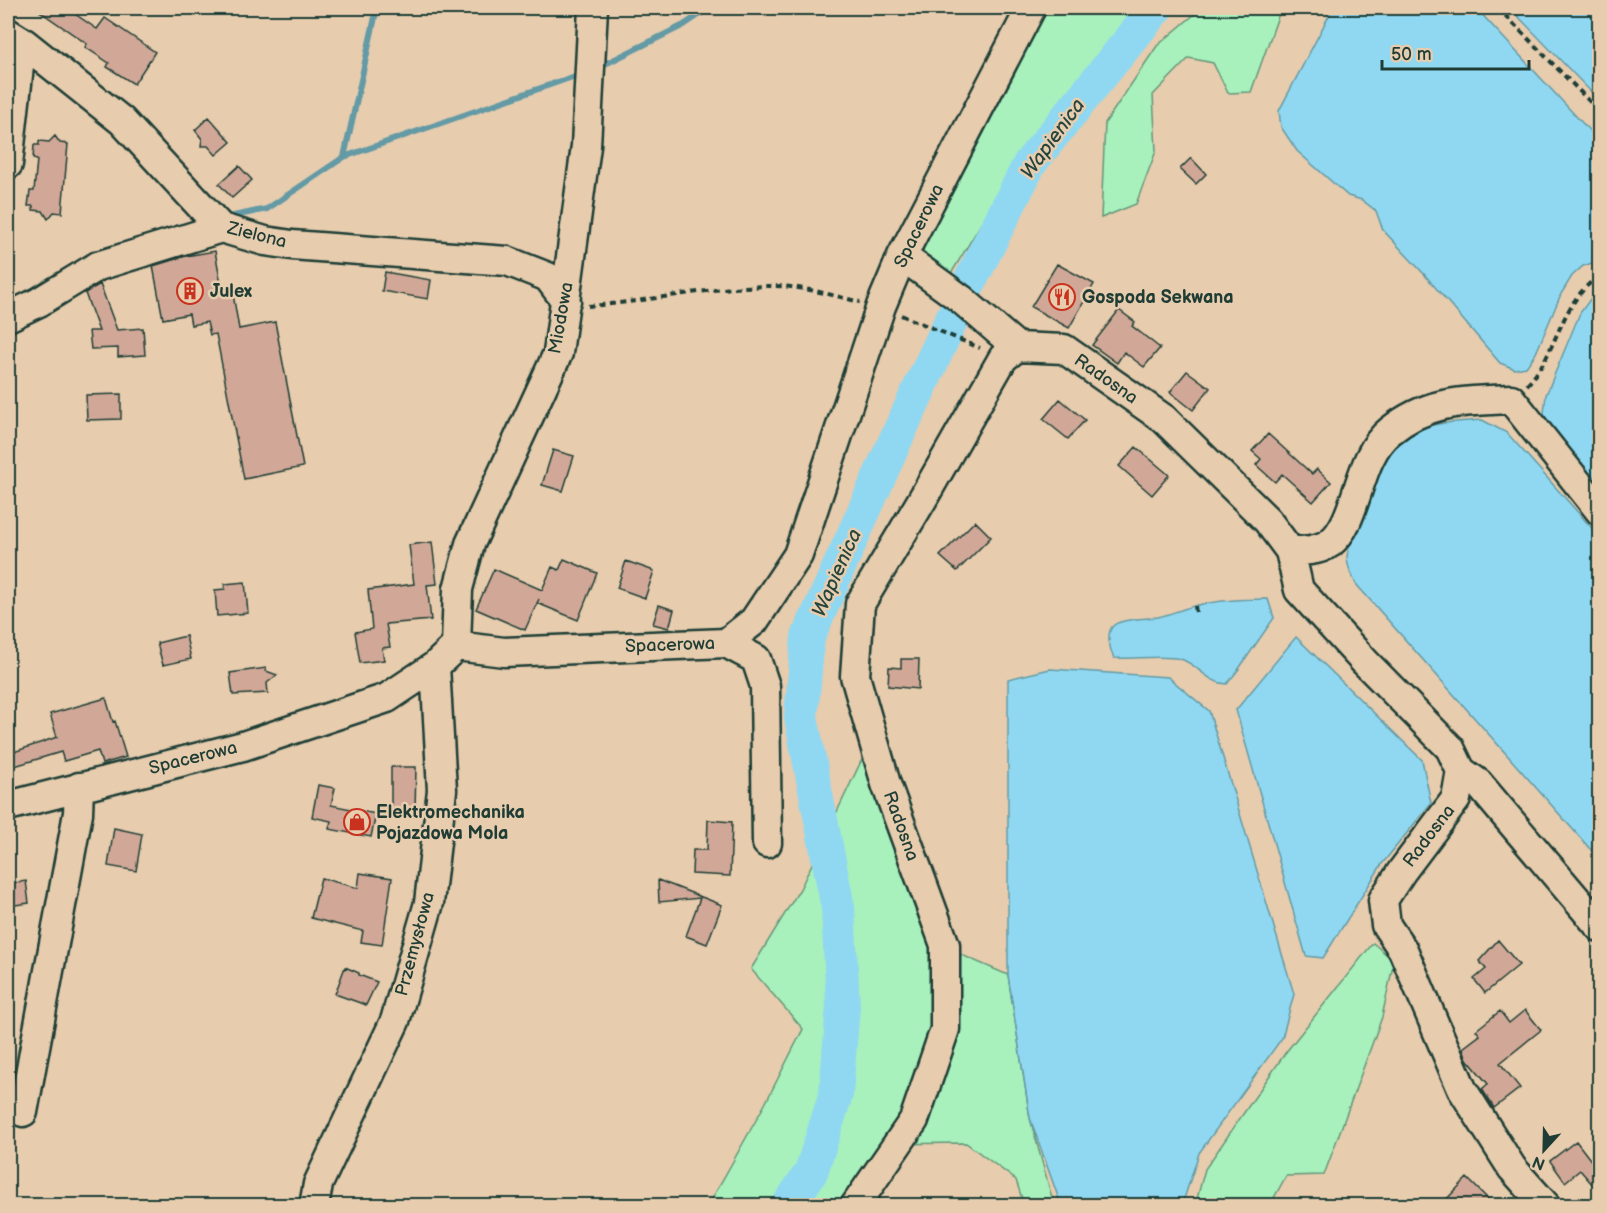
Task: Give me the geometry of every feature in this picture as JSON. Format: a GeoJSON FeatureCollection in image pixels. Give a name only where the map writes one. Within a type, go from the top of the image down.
{"type":"FeatureCollection","features":[{"type":"Feature","properties":{"kind":"street","name":"Miodowa"},"geometry":{"type":"LineString","coordinates":[[456,646],[458,589],[470,544],[558,353],[586,146],[593,8]]}},
{"type":"Feature","properties":{"kind":"street","name":"Spacerowa"},"geometry":{"type":"LineString","coordinates":[[8,806],[243,746],[387,698],[435,666],[456,646],[504,652],[726,643],[754,621],[798,555],[881,306],[902,256],[1031,8]]}},
{"type":"Feature","properties":{"kind":"street","name":"Zielona"},"geometry":{"type":"LineString","coordinates":[[16,38],[122,122],[221,228],[265,241],[292,245],[507,261],[548,277],[566,302]]}},
{"type":"Feature","properties":{"kind":"street"},"geometry":{"type":"LineString","coordinates":[[8,164],[19,66],[16,38]]}},
{"type":"Feature","properties":{"kind":"street"},"geometry":{"type":"LineString","coordinates":[[8,316],[39,302],[98,266],[221,228]]}},
{"type":"Feature","properties":{"kind":"street"},"geometry":{"type":"LineString","coordinates":[[902,256],[961,299],[1017,347]]}},
{"type":"Feature","properties":{"kind":"street","name":"Radosna"},"geometry":{"type":"LineString","coordinates":[[855,1206],[914,1120],[945,1029],[945,945],[886,784],[855,676],[860,604],[1003,358],[1017,347],[1064,349],[1164,419],[1267,520],[1290,550],[1299,590],[1449,748],[1461,771],[1456,799],[1383,900],[1386,925],[1403,950],[1462,1089],[1512,1168],[1546,1206]]}},
{"type":"Feature","properties":{"kind":"street"},"geometry":{"type":"LineString","coordinates":[[1290,550],[1310,551],[1330,543],[1344,524],[1370,455],[1388,432],[1415,414],[1452,402],[1511,399],[1599,511]]}},
{"type":"Feature","properties":{"kind":"street"},"geometry":{"type":"LineString","coordinates":[[726,643],[756,659],[765,686],[766,843]]}},
{"type":"Feature","properties":{"kind":"street","name":"Przemysłowa"},"geometry":{"type":"LineString","coordinates":[[314,1206],[318,1184],[395,1021],[429,903],[442,790],[435,666]]}},
{"type":"Feature","properties":{"kind":"street"},"geometry":{"type":"LineString","coordinates":[[1461,771],[1478,783],[1599,927]]}},
{"type":"Feature","properties":{"kind":"street"},"geometry":{"type":"LineString","coordinates":[[22,1112],[78,813],[79,787]]}},
{"type":"Feature","properties":{"kind":"path"},"geometry":{"type":"LineString","coordinates":[[1498,8],[1599,112]]}},
{"type":"Feature","properties":{"kind":"path"},"geometry":{"type":"LineString","coordinates":[[1511,399],[1530,382],[1549,351],[1567,310],[1587,284],[1599,276]]}},
{"type":"Feature","properties":{"kind":"path"},"geometry":{"type":"LineString","coordinates":[[566,302],[580,307],[771,286],[812,291],[881,306]]}},
{"type":"Feature","properties":{"kind":"path"},"geometry":{"type":"LineString","coordinates":[[921,323],[973,345]]}},
{"type":"Feature","properties":{"kind":"path"},"geometry":{"type":"LineString","coordinates":[[1195,606],[1196,614]]}},
{"type":"Feature","properties":{"kind":"green space"},"geometry":{"type":"Polygon","coordinates":[[[1038,8],[1138,8],[1033,138],[949,277],[924,259],[922,228],[1038,8]]]}},
{"type":"Feature","properties":{"kind":"green space"},"geometry":{"type":"Polygon","coordinates":[[[1202,8],[1281,8],[1251,92],[1228,93],[1213,63],[1189,58],[1153,95],[1156,151],[1136,204],[1101,218],[1105,123],[1157,46],[1202,8]]]}},
{"type":"Feature","properties":{"kind":"green space"},"geometry":{"type":"Polygon","coordinates":[[[866,751],[936,944],[1008,975],[1030,1118],[1054,1205],[1024,1205],[1016,1180],[966,1143],[884,1144],[844,1205],[708,1206],[765,1104],[803,1029],[751,969],[800,889],[866,751]]]}},
{"type":"Feature","properties":{"kind":"green space"},"geometry":{"type":"Polygon","coordinates":[[[1373,943],[1394,961],[1382,1017],[1324,1175],[1286,1176],[1270,1205],[1195,1206],[1205,1169],[1286,1052],[1373,943]]]}},
{"type":"Feature","properties":{"kind":"water"},"geometry":{"type":"Polygon","coordinates":[[[1333,8],[1476,8],[1599,141],[1599,261],[1583,266],[1572,276],[1561,294],[1536,353],[1526,367],[1515,369],[1500,363],[1383,230],[1376,211],[1362,200],[1348,196],[1297,151],[1281,127],[1279,111],[1333,8]]]}},
{"type":"Feature","properties":{"kind":"water"},"geometry":{"type":"Polygon","coordinates":[[[1510,8],[1599,8],[1599,100],[1510,8]]]}},
{"type":"Feature","properties":{"kind":"water"},"geometry":{"type":"Polygon","coordinates":[[[1599,287],[1599,488],[1549,427],[1544,413],[1546,395],[1580,313],[1599,287]]]}},
{"type":"Feature","properties":{"kind":"water"},"geometry":{"type":"Polygon","coordinates":[[[1482,420],[1507,433],[1599,536],[1599,859],[1356,584],[1348,564],[1347,557],[1362,508],[1379,468],[1391,452],[1411,435],[1429,426],[1482,420]]]}},
{"type":"Feature","properties":{"kind":"water"},"geometry":{"type":"Polygon","coordinates":[[[1268,599],[1274,618],[1227,684],[1214,681],[1181,659],[1114,658],[1111,651],[1110,630],[1121,622],[1158,617],[1207,603],[1268,599]]]}},
{"type":"Feature","properties":{"kind":"water"},"geometry":{"type":"Polygon","coordinates":[[[1296,637],[1422,760],[1431,803],[1382,864],[1323,958],[1306,956],[1236,710],[1296,637]]]}},
{"type":"Feature","properties":{"kind":"water"},"geometry":{"type":"Polygon","coordinates":[[[1050,669],[1168,677],[1209,711],[1294,994],[1282,1038],[1199,1153],[1182,1205],[1061,1205],[1030,1118],[1008,975],[1008,679],[1050,669]]]}},
{"type":"Feature","properties":{"kind":"building"},"geometry":{"type":"Polygon","coordinates":[[[35,8],[66,8],[97,29],[105,18],[155,52],[134,84],[107,67],[109,63],[85,47],[87,44],[35,8]]]}},
{"type":"Feature","properties":{"kind":"building"},"geometry":{"type":"Polygon","coordinates":[[[209,117],[231,142],[216,155],[208,146],[201,146],[202,139],[195,130],[209,117]]]}},
{"type":"Feature","properties":{"kind":"building"},"geometry":{"type":"Polygon","coordinates":[[[55,136],[60,143],[68,144],[62,213],[54,212],[48,219],[43,211],[33,210],[33,206],[28,206],[30,191],[34,191],[37,160],[33,159],[34,145],[39,145],[39,141],[49,142],[55,136]]]}},
{"type":"Feature","properties":{"kind":"building"},"geometry":{"type":"Polygon","coordinates":[[[1191,158],[1206,174],[1196,184],[1180,169],[1191,158]]]}},
{"type":"Feature","properties":{"kind":"building"},"geometry":{"type":"Polygon","coordinates":[[[239,166],[252,180],[232,198],[219,184],[239,166]]]}},
{"type":"Feature","properties":{"kind":"building"},"geometry":{"type":"Polygon","coordinates":[[[215,251],[223,295],[233,294],[239,329],[275,322],[303,467],[244,479],[216,334],[210,335],[207,322],[191,325],[189,314],[163,319],[153,266],[186,256],[215,251]]]}},
{"type":"Feature","properties":{"kind":"building","name":"Gospoda Sekwana"},"geometry":{"type":"Polygon","coordinates":[[[1057,264],[1094,284],[1069,328],[1031,307],[1057,264]]]}},
{"type":"Feature","properties":{"kind":"building"},"geometry":{"type":"Polygon","coordinates":[[[385,272],[431,280],[428,299],[382,291],[385,272]]]}},
{"type":"Feature","properties":{"kind":"building"},"geometry":{"type":"Polygon","coordinates":[[[100,284],[117,330],[143,328],[145,355],[118,357],[118,348],[91,349],[89,331],[99,331],[85,293],[100,284]]]}},
{"type":"Feature","properties":{"kind":"building"},"geometry":{"type":"Polygon","coordinates":[[[1119,310],[1135,322],[1132,326],[1160,348],[1144,367],[1124,352],[1117,363],[1092,345],[1119,310]]]}},
{"type":"Feature","properties":{"kind":"building"},"geometry":{"type":"Polygon","coordinates":[[[1187,371],[1210,388],[1193,410],[1170,392],[1187,371]]]}},
{"type":"Feature","properties":{"kind":"building"},"geometry":{"type":"Polygon","coordinates":[[[121,394],[121,419],[87,420],[86,395],[121,394]]]}},
{"type":"Feature","properties":{"kind":"building"},"geometry":{"type":"Polygon","coordinates":[[[1060,399],[1085,420],[1068,439],[1043,419],[1060,399]]]}},
{"type":"Feature","properties":{"kind":"building"},"geometry":{"type":"Polygon","coordinates":[[[1268,434],[1312,474],[1317,469],[1331,482],[1313,502],[1282,474],[1275,482],[1256,465],[1261,459],[1252,451],[1268,434]]]}},
{"type":"Feature","properties":{"kind":"building"},"geometry":{"type":"Polygon","coordinates":[[[1136,447],[1169,475],[1152,495],[1119,466],[1136,447]]]}},
{"type":"Feature","properties":{"kind":"building"},"geometry":{"type":"Polygon","coordinates":[[[553,450],[574,456],[563,491],[542,485],[553,450]]]}},
{"type":"Feature","properties":{"kind":"building"},"geometry":{"type":"Polygon","coordinates":[[[975,521],[991,537],[957,571],[940,556],[975,521]]]}},
{"type":"Feature","properties":{"kind":"building"},"geometry":{"type":"Polygon","coordinates":[[[432,542],[437,584],[427,585],[431,620],[386,624],[390,647],[382,648],[384,660],[360,663],[355,632],[372,629],[368,590],[414,584],[409,545],[432,542]]]}},
{"type":"Feature","properties":{"kind":"building"},"geometry":{"type":"Polygon","coordinates":[[[564,559],[597,573],[578,620],[537,603],[525,630],[476,609],[494,569],[542,590],[552,567],[559,570],[564,559]]]}},
{"type":"Feature","properties":{"kind":"building"},"geometry":{"type":"Polygon","coordinates":[[[626,561],[654,571],[645,598],[617,588],[626,561]]]}},
{"type":"Feature","properties":{"kind":"building"},"geometry":{"type":"Polygon","coordinates":[[[245,582],[248,613],[217,616],[215,590],[225,589],[225,584],[245,582]]]}},
{"type":"Feature","properties":{"kind":"building"},"geometry":{"type":"Polygon","coordinates":[[[659,605],[674,610],[669,628],[653,624],[659,605]]]}},
{"type":"Feature","properties":{"kind":"building"},"geometry":{"type":"Polygon","coordinates":[[[186,636],[191,659],[163,665],[157,643],[186,636]]]}},
{"type":"Feature","properties":{"kind":"building"},"geometry":{"type":"Polygon","coordinates":[[[901,659],[919,659],[918,689],[888,686],[889,667],[901,668],[901,659]]]}},
{"type":"Feature","properties":{"kind":"building"},"geometry":{"type":"Polygon","coordinates":[[[266,668],[266,671],[277,675],[267,683],[268,693],[233,695],[230,673],[266,668]]]}},
{"type":"Feature","properties":{"kind":"building"},"geometry":{"type":"Polygon","coordinates":[[[106,698],[126,757],[102,764],[98,751],[64,761],[61,752],[8,768],[8,754],[57,737],[50,714],[106,698]]]}},
{"type":"Feature","properties":{"kind":"building"},"geometry":{"type":"Polygon","coordinates":[[[391,767],[416,767],[415,810],[391,809],[391,767]]]}},
{"type":"Feature","properties":{"kind":"building"},"geometry":{"type":"Polygon","coordinates":[[[318,785],[335,788],[331,805],[376,814],[371,837],[329,829],[331,821],[312,817],[318,785]]]}},
{"type":"Feature","properties":{"kind":"building"},"geometry":{"type":"Polygon","coordinates":[[[708,820],[732,822],[730,876],[692,874],[693,850],[707,850],[708,820]]]}},
{"type":"Feature","properties":{"kind":"building"},"geometry":{"type":"Polygon","coordinates":[[[114,828],[142,834],[136,871],[108,866],[114,828]]]}},
{"type":"Feature","properties":{"kind":"building"},"geometry":{"type":"Polygon","coordinates":[[[360,873],[392,878],[382,945],[361,942],[363,931],[311,918],[321,878],[358,888],[360,873]]]}},
{"type":"Feature","properties":{"kind":"building"},"geometry":{"type":"Polygon","coordinates":[[[658,880],[722,905],[707,944],[686,936],[700,898],[659,902],[658,880]]]}},
{"type":"Feature","properties":{"kind":"building"},"geometry":{"type":"Polygon","coordinates":[[[26,881],[29,903],[8,906],[8,884],[26,881]]]}},
{"type":"Feature","properties":{"kind":"building"},"geometry":{"type":"Polygon","coordinates":[[[1498,940],[1519,965],[1485,993],[1474,979],[1486,969],[1479,961],[1498,940]]]}},
{"type":"Feature","properties":{"kind":"building"},"geometry":{"type":"Polygon","coordinates":[[[345,967],[377,982],[366,1005],[335,994],[345,967]]]}},
{"type":"Feature","properties":{"kind":"building"},"geometry":{"type":"Polygon","coordinates":[[[1525,1010],[1541,1030],[1500,1063],[1520,1088],[1494,1108],[1482,1089],[1488,1084],[1467,1059],[1463,1048],[1480,1035],[1476,1030],[1500,1011],[1509,1023],[1525,1010]]]}},
{"type":"Feature","properties":{"kind":"building"},"geometry":{"type":"Polygon","coordinates":[[[1576,1141],[1599,1171],[1599,1192],[1580,1170],[1565,1182],[1550,1161],[1576,1141]]]}},
{"type":"Feature","properties":{"kind":"building"},"geometry":{"type":"Polygon","coordinates":[[[1467,1178],[1495,1206],[1440,1206],[1467,1178]]]}},
{"type":"Feature","properties":{"kind":"waterway"},"geometry":{"type":"LineString","coordinates":[[344,157],[377,8]]}},
{"type":"Feature","properties":{"kind":"waterway"},"geometry":{"type":"LineString","coordinates":[[599,67],[684,25],[709,8]]}},
{"type":"Feature","properties":{"kind":"waterway","name":"Wapienica"},"geometry":{"type":"LineString","coordinates":[[788,1206],[811,1172],[836,1094],[843,1006],[838,908],[801,717],[808,637],[961,299],[1030,163],[1156,8]]}},
{"type":"Feature","properties":{"kind":"waterway"},"geometry":{"type":"LineString","coordinates":[[224,218],[267,209],[344,157],[581,74]]}},
{"type":"Feature","properties":{"kind":"place","name":"Julex"},"geometry":{"type":"Point","coordinates":[190,291]}},
{"type":"Feature","properties":{"kind":"place","name":"Gospoda Sekwana"},"geometry":{"type":"Point","coordinates":[1062,297]}},
{"type":"Feature","properties":{"kind":"place","name":"Elektromechanika Pojazdowa Mola"},"geometry":{"type":"Point","coordinates":[357,822]}}]}
